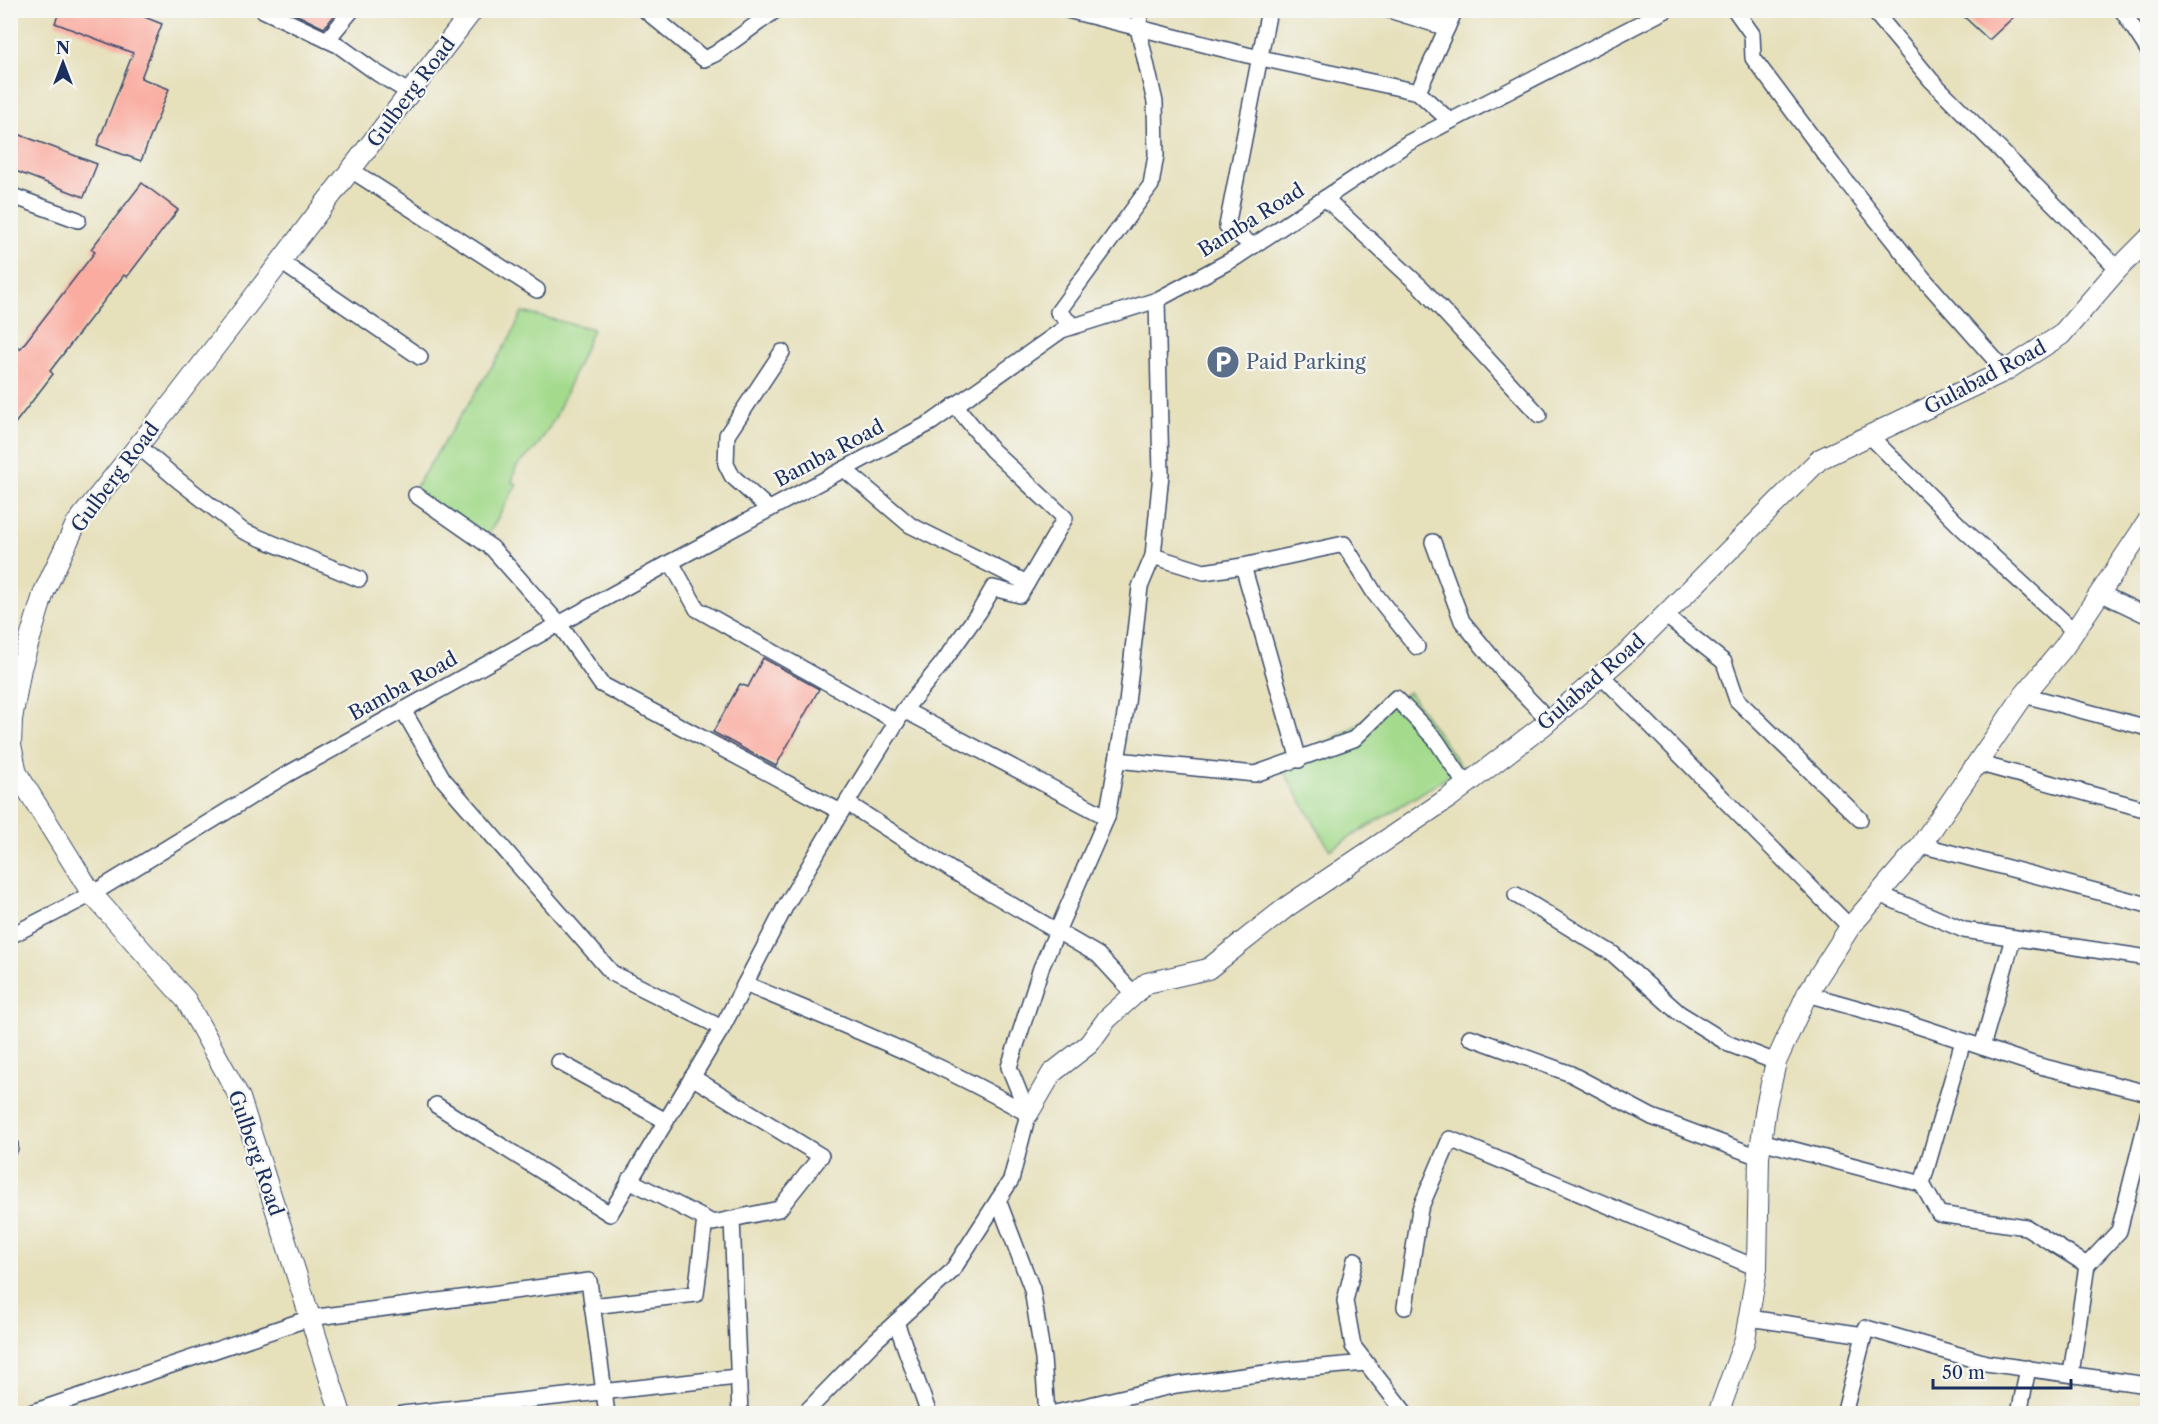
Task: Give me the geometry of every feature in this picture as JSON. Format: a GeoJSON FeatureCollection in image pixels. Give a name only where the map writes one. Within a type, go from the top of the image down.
{"type":"FeatureCollection","features":[{"type":"Feature","properties":{"kind":"street"},"geometry":{"type":"LineString","coordinates":[[263,10],[333,43],[410,93]]}},
{"type":"Feature","properties":{"kind":"street"},"geometry":{"type":"LineString","coordinates":[[333,43],[352,10]]}},
{"type":"Feature","properties":{"kind":"street","name":"Gulberg Road"},"geometry":{"type":"LineString","coordinates":[[341,1413],[240,1098],[186,1000],[92,894],[17,773],[11,745],[12,719],[21,668],[44,592],[76,524],[473,10]]}},
{"type":"Feature","properties":{"kind":"street"},"geometry":{"type":"LineString","coordinates":[[645,10],[704,59],[715,54],[776,10]]}},
{"type":"Feature","properties":{"kind":"street"},"geometry":{"type":"LineString","coordinates":[[1067,10],[1258,58],[1418,92],[1450,121]]}},
{"type":"Feature","properties":{"kind":"street"},"geometry":{"type":"LineString","coordinates":[[1074,326],[1058,312],[1152,185],[1156,155],[1155,102],[1138,28],[1141,10]]}},
{"type":"Feature","properties":{"kind":"street"},"geometry":{"type":"LineString","coordinates":[[1253,246],[1227,226],[1269,10]]}},
{"type":"Feature","properties":{"kind":"street"},"geometry":{"type":"LineString","coordinates":[[1389,10],[1447,28]]}},
{"type":"Feature","properties":{"kind":"street"},"geometry":{"type":"LineString","coordinates":[[1418,92],[1455,10]]}},
{"type":"Feature","properties":{"kind":"street","name":"Bamba Road"},"geometry":{"type":"LineString","coordinates":[[10,936],[92,894],[286,775],[671,562],[932,422],[1062,330],[1156,300],[1235,258],[1408,143],[1666,10]]}},
{"type":"Feature","properties":{"kind":"street"},"geometry":{"type":"LineString","coordinates":[[1735,10],[1752,34],[1753,58],[1923,278],[2005,371]]}},
{"type":"Feature","properties":{"kind":"street"},"geometry":{"type":"LineString","coordinates":[[1874,10],[1931,80],[2118,269]]}},
{"type":"Feature","properties":{"kind":"street"},"geometry":{"type":"LineString","coordinates":[[2122,10],[2148,50]]}},
{"type":"Feature","properties":{"kind":"street"},"geometry":{"type":"LineString","coordinates":[[351,170],[537,290]]}},
{"type":"Feature","properties":{"kind":"street"},"geometry":{"type":"LineString","coordinates":[[10,195],[78,220]]}},
{"type":"Feature","properties":{"kind":"street"},"geometry":{"type":"LineString","coordinates":[[1325,198],[1422,288],[1539,415]]}},
{"type":"Feature","properties":{"kind":"street","name":"Gulabad Road"},"geometry":{"type":"LineString","coordinates":[[1028,1114],[1052,1073],[1089,1044],[1107,1019],[1147,983],[1208,969],[1288,906],[1466,785],[1549,720],[1631,649],[1821,459],[2005,371],[2061,335],[2118,269],[2148,239]]}},
{"type":"Feature","properties":{"kind":"street"},"geometry":{"type":"LineString","coordinates":[[280,262],[420,357]]}},
{"type":"Feature","properties":{"kind":"street"},"geometry":{"type":"LineString","coordinates":[[804,1413],[896,1322],[952,1271],[1011,1180],[1028,1114],[1009,1068],[1013,1048],[1041,968],[1107,817],[1127,703],[1140,587],[1153,556],[1161,474],[1156,300]]}},
{"type":"Feature","properties":{"kind":"street"},"geometry":{"type":"LineString","coordinates":[[769,509],[732,476],[726,464],[727,435],[782,352]]}},
{"type":"Feature","properties":{"kind":"street"},"geometry":{"type":"LineString","coordinates":[[436,1105],[610,1214],[722,1028],[785,907],[900,716],[980,612],[993,588],[1020,595],[1065,518],[992,450],[955,405]]}},
{"type":"Feature","properties":{"kind":"street"},"geometry":{"type":"LineString","coordinates":[[1870,436],[1962,528],[2074,631]]}},
{"type":"Feature","properties":{"kind":"street"},"geometry":{"type":"LineString","coordinates":[[137,445],[243,531],[359,579]]}},
{"type":"Feature","properties":{"kind":"street"},"geometry":{"type":"LineString","coordinates":[[844,469],[910,525],[1027,583]]}},
{"type":"Feature","properties":{"kind":"street"},"geometry":{"type":"LineString","coordinates":[[416,495],[492,548],[559,624],[601,684],[844,808],[1057,931],[1098,955],[1134,994]]}},
{"type":"Feature","properties":{"kind":"street"},"geometry":{"type":"LineString","coordinates":[[1718,1413],[1745,1339],[1749,1318],[1757,1268],[1760,1149],[1776,1062],[1807,994],[1850,927],[1921,845],[2024,695],[2064,647],[2148,521]]}},
{"type":"Feature","properties":{"kind":"street"},"geometry":{"type":"LineString","coordinates":[[1433,542],[1462,621],[1512,682],[1549,720]]}},
{"type":"Feature","properties":{"kind":"street"},"geometry":{"type":"LineString","coordinates":[[1153,556],[1204,572],[1344,544],[1375,594],[1417,647]]}},
{"type":"Feature","properties":{"kind":"street"},"geometry":{"type":"LineString","coordinates":[[671,562],[697,609],[900,716],[1107,817]]}},
{"type":"Feature","properties":{"kind":"street"},"geometry":{"type":"LineString","coordinates":[[1243,566],[1299,760]]}},
{"type":"Feature","properties":{"kind":"street"},"geometry":{"type":"LineString","coordinates":[[2100,593],[2148,616]]}},
{"type":"Feature","properties":{"kind":"street"},"geometry":{"type":"LineString","coordinates":[[1665,615],[1724,662],[1737,700],[1860,819]]}},
{"type":"Feature","properties":{"kind":"street"},"geometry":{"type":"LineString","coordinates":[[1601,675],[1850,927]]}},
{"type":"Feature","properties":{"kind":"street"},"geometry":{"type":"LineString","coordinates":[[2024,695],[2148,728]]}},
{"type":"Feature","properties":{"kind":"street"},"geometry":{"type":"LineString","coordinates":[[1117,760],[1255,774],[1354,739],[1396,698],[1436,740],[1466,785]]}},
{"type":"Feature","properties":{"kind":"street"},"geometry":{"type":"LineString","coordinates":[[403,710],[443,779],[612,973],[722,1028]]}},
{"type":"Feature","properties":{"kind":"street"},"geometry":{"type":"LineString","coordinates":[[1977,763],[2148,810]]}},
{"type":"Feature","properties":{"kind":"street"},"geometry":{"type":"LineString","coordinates":[[1921,845],[2148,904]]}},
{"type":"Feature","properties":{"kind":"street"},"geometry":{"type":"LineString","coordinates":[[1516,894],[1613,954],[1679,1013],[1729,1044],[1776,1062]]}},
{"type":"Feature","properties":{"kind":"street"},"geometry":{"type":"LineString","coordinates":[[1879,894],[1964,930],[2148,958]]}},
{"type":"Feature","properties":{"kind":"street"},"geometry":{"type":"LineString","coordinates":[[1982,1047],[2013,938]]}},
{"type":"Feature","properties":{"kind":"street"},"geometry":{"type":"LineString","coordinates":[[745,984],[979,1085],[1028,1114]]}},
{"type":"Feature","properties":{"kind":"street"},"geometry":{"type":"LineString","coordinates":[[1807,994],[2036,1065],[2148,1093]]}},
{"type":"Feature","properties":{"kind":"street"},"geometry":{"type":"LineString","coordinates":[[1470,1037],[1571,1074],[1652,1118],[1760,1149],[1922,1184]]}},
{"type":"Feature","properties":{"kind":"street"},"geometry":{"type":"LineString","coordinates":[[1963,1041],[1922,1184],[1939,1214],[2026,1227],[2087,1264]]}},
{"type":"Feature","properties":{"kind":"street"},"geometry":{"type":"LineString","coordinates":[[559,1062],[666,1121]]}},
{"type":"Feature","properties":{"kind":"street"},"geometry":{"type":"LineString","coordinates":[[629,1180],[713,1223],[778,1209],[821,1156],[692,1077]]}},
{"type":"Feature","properties":{"kind":"street"},"geometry":{"type":"LineString","coordinates":[[2071,1374],[2087,1264],[2119,1231],[2148,1115]]}},
{"type":"Feature","properties":{"kind":"street"},"geometry":{"type":"LineString","coordinates":[[1405,1307],[1420,1209],[1450,1139],[1757,1268]]}},
{"type":"Feature","properties":{"kind":"street"},"geometry":{"type":"LineString","coordinates":[[998,1200],[1032,1289],[1049,1413],[1176,1385],[1288,1370],[1366,1363]]}},
{"type":"Feature","properties":{"kind":"street"},"geometry":{"type":"LineString","coordinates":[[592,1306],[696,1294],[705,1219]]}},
{"type":"Feature","properties":{"kind":"street"},"geometry":{"type":"LineString","coordinates":[[732,1219],[740,1413]]}},
{"type":"Feature","properties":{"kind":"street"},"geometry":{"type":"LineString","coordinates":[[1355,1260],[1345,1301],[1353,1346],[1406,1413]]}},
{"type":"Feature","properties":{"kind":"street"},"geometry":{"type":"LineString","coordinates":[[27,1413],[310,1318],[589,1281],[607,1413]]}},
{"type":"Feature","properties":{"kind":"street"},"geometry":{"type":"LineString","coordinates":[[1749,1318],[1864,1335]]}},
{"type":"Feature","properties":{"kind":"street"},"geometry":{"type":"LineString","coordinates":[[896,1322],[929,1413]]}},
{"type":"Feature","properties":{"kind":"street"},"geometry":{"type":"LineString","coordinates":[[1844,1413],[1866,1328],[1986,1363],[2148,1385]]}},
{"type":"Feature","properties":{"kind":"street"},"geometry":{"type":"LineString","coordinates":[[2019,1413],[2028,1368]]}},
{"type":"Feature","properties":{"kind":"street"},"geometry":{"type":"LineString","coordinates":[[402,1413],[737,1377]]}},
{"type":"Feature","properties":{"kind":"green space"},"geometry":{"type":"Polygon","coordinates":[[[522,312],[593,329],[555,418],[537,447],[516,467],[512,482],[517,484],[487,537],[413,491],[510,338],[522,312]]]}},
{"type":"Feature","properties":{"kind":"green space"},"geometry":{"type":"Polygon","coordinates":[[[1409,692],[1462,768],[1330,850],[1283,770],[1409,692]]]}},
{"type":"Feature","properties":{"kind":"building"},"geometry":{"type":"Polygon","coordinates":[[[60,10],[127,10],[162,24],[141,78],[169,89],[141,161],[97,145],[133,53],[55,23],[60,10]]]}},
{"type":"Feature","properties":{"kind":"building"},"geometry":{"type":"Polygon","coordinates":[[[287,10],[339,10],[324,28],[287,10]]]}},
{"type":"Feature","properties":{"kind":"building"},"geometry":{"type":"Polygon","coordinates":[[[1957,10],[2021,10],[1989,40],[1957,10]]]}},
{"type":"Feature","properties":{"kind":"building"},"geometry":{"type":"Polygon","coordinates":[[[10,131],[97,164],[84,197],[10,169],[10,131]]]}},
{"type":"Feature","properties":{"kind":"building"},"geometry":{"type":"Polygon","coordinates":[[[142,183],[178,210],[127,277],[124,275],[50,371],[53,374],[10,430],[10,354],[17,346],[20,349],[95,252],[91,249],[142,183]]]}},
{"type":"Feature","properties":{"kind":"building"},"geometry":{"type":"Polygon","coordinates":[[[763,658],[819,689],[776,766],[713,732],[740,684],[748,687],[763,658]]]}},
{"type":"Feature","properties":{"kind":"place","name":"Paid Parking"},"geometry":{"type":"Point","coordinates":[1223,362]}}]}
